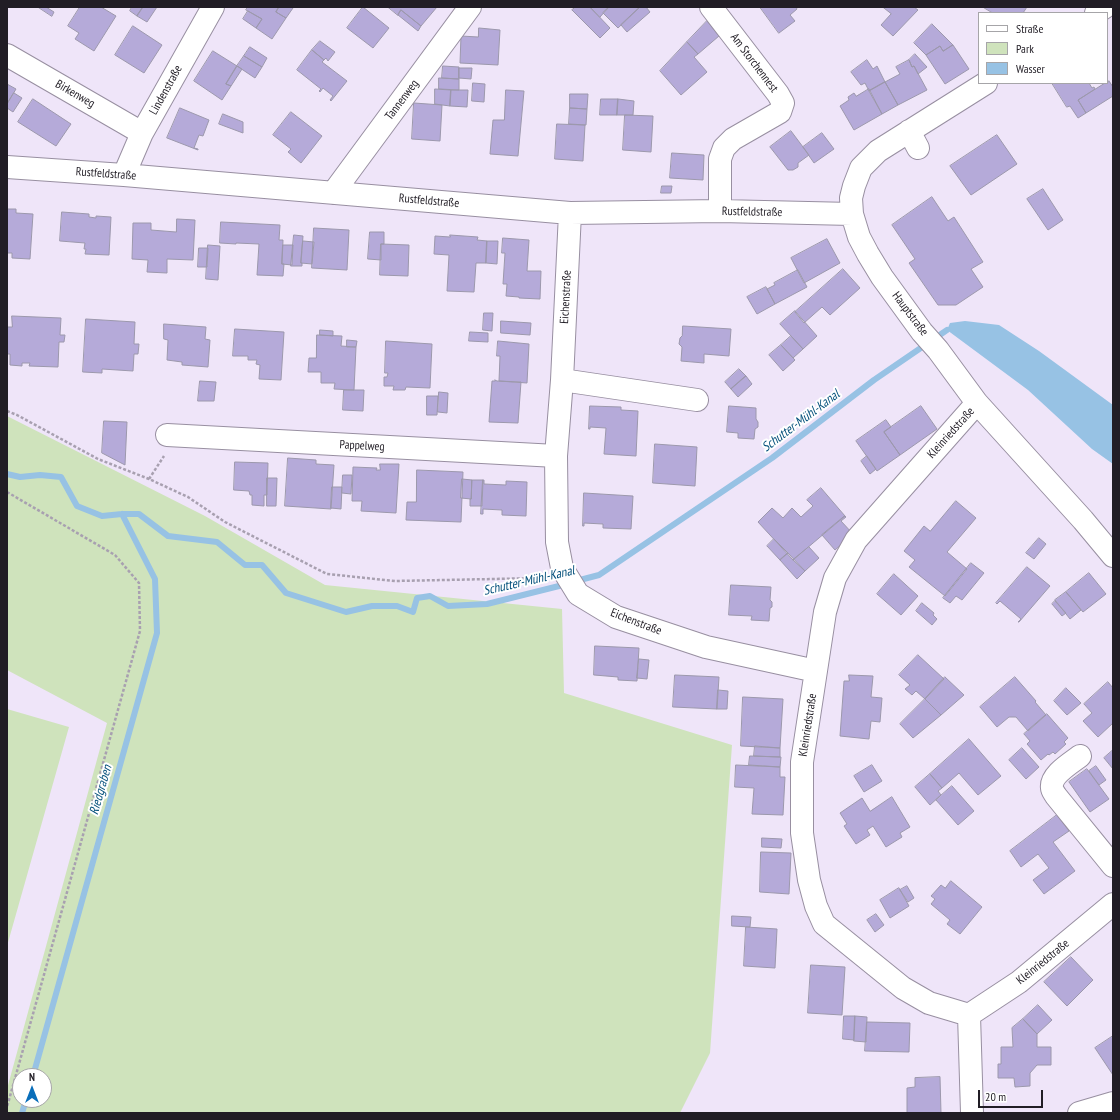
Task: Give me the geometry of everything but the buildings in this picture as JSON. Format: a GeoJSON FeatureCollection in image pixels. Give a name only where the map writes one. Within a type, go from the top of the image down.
{"type":"FeatureCollection","features":[{"type":"Feature","properties":{"kind":"street","name":"Lindenstraße"},"geometry":{"type":"LineString","coordinates":[[124,175],[142,132],[213,7]]}},
{"type":"Feature","properties":{"kind":"street","name":"Tannenweg"},"geometry":{"type":"LineString","coordinates":[[333,193],[470,7]]}},
{"type":"Feature","properties":{"kind":"street","name":"Am Storchennest"},"geometry":{"type":"LineString","coordinates":[[711,7],[778,94],[783,103],[780,112],[733,139],[724,148],[720,160],[720,211]]}},
{"type":"Feature","properties":{"kind":"street","name":"Birkenweg"},"geometry":{"type":"LineString","coordinates":[[7,54],[142,132]]}},
{"type":"Feature","properties":{"kind":"street","name":"Hauptstraße"},"geometry":{"type":"LineString","coordinates":[[985,84],[914,140],[878,150],[860,168],[851,198],[852,214],[859,238],[868,254],[882,277],[922,332],[938,350],[978,403],[1078,514],[1113,556]]}},
{"type":"Feature","properties":{"kind":"street","name":"Rustfeldstraße"},"geometry":{"type":"LineString","coordinates":[[7,167],[124,175],[570,213],[720,211],[852,214]]}},
{"type":"Feature","properties":{"kind":"street","name":"Eichenstraße"},"geometry":{"type":"LineString","coordinates":[[570,213],[562,380],[556,456],[557,542],[562,568],[578,594],[616,617],[706,647],[816,671]]}},
{"type":"Feature","properties":{"kind":"street"},"geometry":{"type":"LineString","coordinates":[[562,380],[697,400]]}},
{"type":"Feature","properties":{"kind":"street","name":"Kleinriedstraße"},"geometry":{"type":"LineString","coordinates":[[978,403],[856,540],[835,578],[825,612],[802,762],[802,833],[808,880],[816,906],[824,924],[902,988],[928,1003],[969,1015],[1019,982],[1113,904]]}},
{"type":"Feature","properties":{"kind":"street","name":"Pappelweg"},"geometry":{"type":"LineString","coordinates":[[167,435],[556,456]]}},
{"type":"Feature","properties":{"kind":"street"},"geometry":{"type":"LineString","coordinates":[[1080,756],[1054,777],[1052,789],[1056,796],[1113,866]]}},
{"type":"Feature","properties":{"kind":"street"},"geometry":{"type":"LineString","coordinates":[[969,1015],[972,1113]]}},
{"type":"Feature","properties":{"kind":"street"},"geometry":{"type":"LineString","coordinates":[[1080,1113],[1113,1103]]}},
{"type":"Feature","properties":{"kind":"path"},"geometry":{"type":"LineString","coordinates":[[7,411],[18,415],[98,459],[149,479],[188,497],[225,522],[328,574],[395,581],[481,580],[548,578],[562,568]]}},
{"type":"Feature","properties":{"kind":"path"},"geometry":{"type":"LineString","coordinates":[[7,492],[115,555],[139,583],[140,631],[7,1107]]}},
{"type":"Feature","properties":{"kind":"green space"},"geometry":{"type":"Polygon","coordinates":[[[7,416],[205,516],[325,585],[562,609],[564,693],[732,745],[710,1053],[680,1113],[7,1113],[7,1089],[12,1071],[12,1108],[52,1108],[52,1068],[13,1068],[107,723],[7,670],[7,416]]]}},
{"type":"Feature","properties":{"kind":"green space"},"geometry":{"type":"Polygon","coordinates":[[[7,709],[69,727],[7,946],[7,709]]]}},
{"type":"Feature","properties":{"kind":"water"},"geometry":{"type":"Polygon","coordinates":[[[965,321],[999,325],[1039,351],[1113,405],[1113,464],[1092,449],[1028,390],[947,330],[950,323],[965,321]]]}},
{"type":"Feature","properties":{"kind":"waterway","name":"Schutter-Mühl-Kanal"},"geometry":{"type":"LineString","coordinates":[[576,581],[599,575],[772,458],[874,380],[947,330]]}},
{"type":"Feature","properties":{"kind":"waterway","name":"Schutter-Mühl-Kanal"},"geometry":{"type":"LineString","coordinates":[[7,474],[20,477],[40,475],[61,477],[77,506],[102,516],[139,514],[168,536],[217,542],[245,565],[262,565],[286,593],[346,612],[372,606],[397,606],[413,612],[417,598],[430,596],[448,606],[487,604],[567,584]]}},
{"type":"Feature","properties":{"kind":"waterway","name":"Riedgraben"},"geometry":{"type":"LineString","coordinates":[[35,1068],[157,633],[155,579],[122,514]]}},
{"type":"Feature","properties":{"kind":"waterway","name":"Riedgraben"},"geometry":{"type":"LineString","coordinates":[[22,1113],[24,1108]]}}]}
